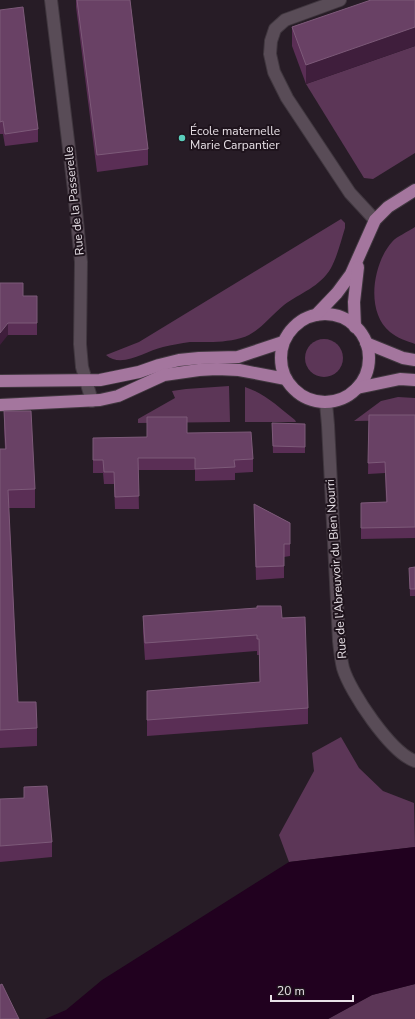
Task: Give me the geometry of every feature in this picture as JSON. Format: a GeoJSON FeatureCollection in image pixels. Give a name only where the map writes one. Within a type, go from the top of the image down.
{"type":"FeatureCollection","features":[{"type":"Feature","properties":{"kind":"main road"},"geometry":{"type":"LineString","coordinates":[[316,315],[342,287],[351,274],[375,220],[388,207],[415,190]]}},
{"type":"Feature","properties":{"kind":"main road"},"geometry":{"type":"LineString","coordinates":[[355,327],[354,302],[359,255]]}},
{"type":"Feature","properties":{"kind":"main road"},"geometry":{"type":"LineString","coordinates":[[330,314],[344,319],[355,327],[366,343],[368,352],[367,372],[358,388],[349,396],[338,401],[326,403],[303,397],[293,389],[282,371],[280,361],[283,342],[296,324],[306,318],[316,315],[330,314]]}},
{"type":"Feature","properties":{"kind":"main road"},"geometry":{"type":"LineString","coordinates":[[0,381],[86,381],[119,377],[179,360],[238,357],[283,342]]}},
{"type":"Feature","properties":{"kind":"main road"},"geometry":{"type":"LineString","coordinates":[[366,343],[403,358],[415,360]]}},
{"type":"Feature","properties":{"kind":"main road"},"geometry":{"type":"LineString","coordinates":[[0,404],[92,401],[118,396],[164,376],[180,372],[217,369],[239,370],[286,379]]}},
{"type":"Feature","properties":{"kind":"main road"},"geometry":{"type":"LineString","coordinates":[[358,388],[400,379],[415,380]]}},
{"type":"Feature","properties":{"kind":"street","name":"Rue de la Passerelle"},"geometry":{"type":"LineString","coordinates":[[51,0],[74,190],[80,262],[80,344],[82,367],[92,401]]}},
{"type":"Feature","properties":{"kind":"street"},"geometry":{"type":"LineString","coordinates":[[340,0],[285,20],[275,29],[271,41],[270,54],[274,72],[287,98],[350,193],[375,220]]}},
{"type":"Feature","properties":{"kind":"street","name":"Rue de l'Abreuvoir du Bien Nourri"},"geometry":{"type":"LineString","coordinates":[[326,403],[338,641],[343,669],[373,723],[392,744],[411,760],[415,761]]}},
{"type":"Feature","properties":{"kind":"shaded area"},"geometry":{"type":"Polygon","coordinates":[[[415,46],[415,153],[373,179],[364,178],[306,84],[415,46]]]}},
{"type":"Feature","properties":{"kind":"shaded area"},"geometry":{"type":"Polygon","coordinates":[[[341,219],[345,223],[345,228],[335,259],[326,275],[316,285],[284,305],[264,324],[247,336],[228,341],[190,342],[156,349],[126,360],[112,359],[106,355],[139,342],[341,219]]]}},
{"type":"Feature","properties":{"kind":"shaded area"},"geometry":{"type":"Polygon","coordinates":[[[415,227],[415,344],[393,334],[382,323],[377,312],[374,287],[376,274],[385,251],[394,240],[415,227]]]}},
{"type":"Feature","properties":{"kind":"shaded area"},"geometry":{"type":"Polygon","coordinates":[[[320,339],[328,339],[338,344],[342,351],[342,365],[338,372],[328,377],[320,377],[310,372],[308,369],[305,362],[305,354],[310,344],[313,342],[320,339]]]}},
{"type":"Feature","properties":{"kind":"shaded area"},"geometry":{"type":"Polygon","coordinates":[[[229,386],[230,422],[138,423],[138,419],[175,398],[172,391],[229,386]]]}},
{"type":"Feature","properties":{"kind":"shaded area"},"geometry":{"type":"Polygon","coordinates":[[[245,387],[266,397],[296,422],[245,422],[245,387]]]}},
{"type":"Feature","properties":{"kind":"shaded area"},"geometry":{"type":"Polygon","coordinates":[[[398,397],[415,398],[415,420],[354,421],[381,401],[398,397]]]}},
{"type":"Feature","properties":{"kind":"shaded area"},"geometry":{"type":"Polygon","coordinates":[[[341,737],[359,768],[383,791],[414,803],[415,847],[289,862],[279,835],[314,771],[312,753],[341,737]]]}},
{"type":"Feature","properties":{"kind":"shaded area"},"geometry":{"type":"Polygon","coordinates":[[[415,847],[415,984],[372,995],[328,1019],[45,1019],[66,1010],[102,980],[289,862],[415,847]]]}},
{"type":"Feature","properties":{"kind":"shaded area"},"geometry":{"type":"Polygon","coordinates":[[[415,984],[415,1019],[328,1019],[372,995],[415,984]]]}},
{"type":"Feature","properties":{"kind":"building"},"geometry":{"type":"Polygon","coordinates":[[[77,0],[130,0],[148,149],[97,155],[77,0]]]}},
{"type":"Feature","properties":{"kind":"building"},"geometry":{"type":"Polygon","coordinates":[[[371,0],[415,0],[415,27],[306,65],[292,27],[371,0]]]}},
{"type":"Feature","properties":{"kind":"building"},"geometry":{"type":"Polygon","coordinates":[[[23,7],[38,129],[5,134],[3,121],[0,122],[0,10],[23,7]]]}},
{"type":"Feature","properties":{"kind":"building"},"geometry":{"type":"Polygon","coordinates":[[[0,283],[23,283],[23,296],[37,296],[37,323],[8,323],[0,333],[0,283]]]}},
{"type":"Feature","properties":{"kind":"building"},"geometry":{"type":"Polygon","coordinates":[[[4,411],[31,411],[35,489],[8,490],[18,702],[36,702],[37,728],[0,730],[0,449],[6,449],[4,411]]]}},
{"type":"Feature","properties":{"kind":"building"},"geometry":{"type":"Polygon","coordinates":[[[369,415],[415,415],[415,527],[361,528],[361,503],[387,502],[385,462],[368,463],[369,415]]]}},
{"type":"Feature","properties":{"kind":"building"},"geometry":{"type":"Polygon","coordinates":[[[147,417],[187,417],[187,433],[251,432],[253,459],[234,460],[235,467],[195,469],[195,458],[138,458],[139,496],[115,497],[114,472],[104,472],[103,460],[93,460],[93,438],[147,437],[147,417]]]}},
{"type":"Feature","properties":{"kind":"building"},"geometry":{"type":"Polygon","coordinates":[[[272,423],[305,424],[305,447],[273,446],[272,423]]]}},
{"type":"Feature","properties":{"kind":"building"},"geometry":{"type":"Polygon","coordinates":[[[254,504],[290,523],[290,544],[284,544],[284,566],[256,567],[254,504]]]}},
{"type":"Feature","properties":{"kind":"building"},"geometry":{"type":"Polygon","coordinates":[[[415,567],[415,589],[410,589],[409,568],[415,567]]]}},
{"type":"Feature","properties":{"kind":"building"},"geometry":{"type":"Polygon","coordinates":[[[257,606],[281,606],[282,618],[305,617],[308,708],[147,720],[147,691],[260,682],[259,639],[257,639],[257,635],[145,643],[143,616],[257,608],[257,606]]]}},
{"type":"Feature","properties":{"kind":"building"},"geometry":{"type":"Polygon","coordinates":[[[47,786],[52,842],[0,846],[0,799],[24,798],[24,787],[47,786]]]}},
{"type":"Feature","properties":{"kind":"building"},"geometry":{"type":"Polygon","coordinates":[[[2,984],[19,1019],[0,1019],[0,985],[2,984]]]}},
{"type":"Feature","properties":{"kind":"place","name":"École maternelle Marie Carpantier"},"geometry":{"type":"Point","coordinates":[182,138]}}]}
